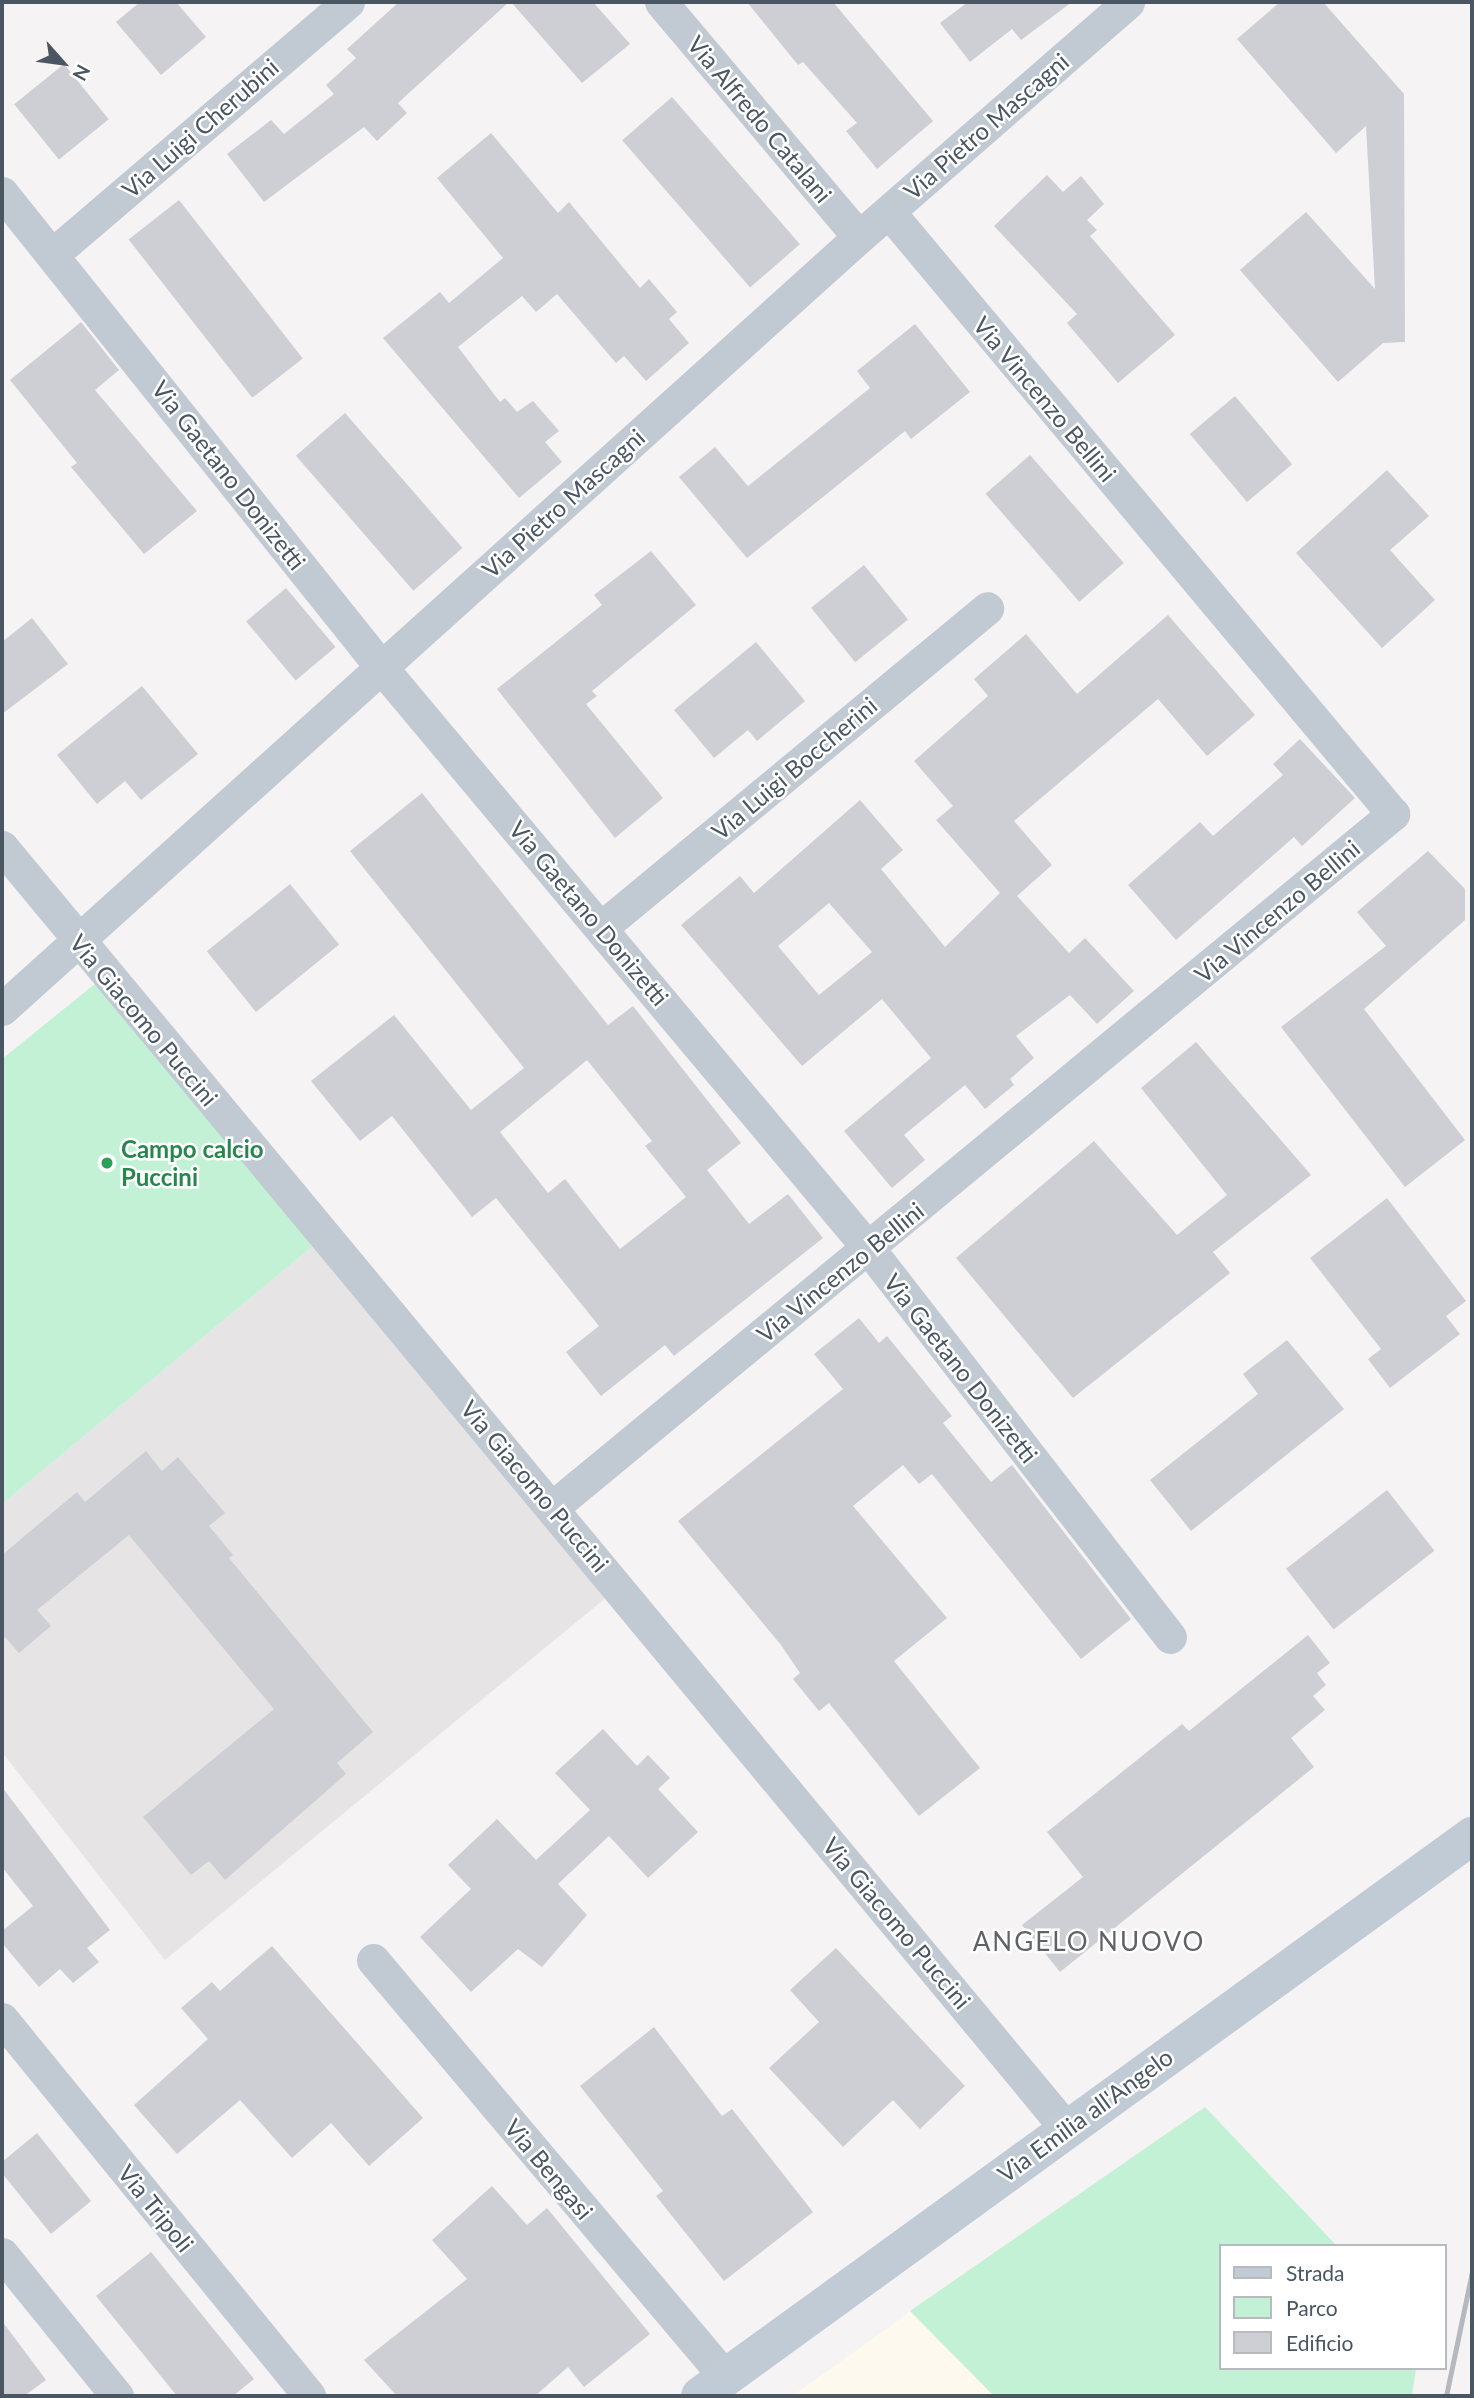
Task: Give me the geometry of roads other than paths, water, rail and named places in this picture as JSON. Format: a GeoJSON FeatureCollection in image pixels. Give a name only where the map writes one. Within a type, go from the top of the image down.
{"type":"FeatureCollection","features":[{"type":"Feature","properties":{"kind":"main road","name":"Via Emilia all'Angelo"},"geometry":{"type":"LineString","coordinates":[[713,2387],[1066,2128],[1472,1836]]}},
{"type":"Feature","properties":{"kind":"street","name":"Via Luigi Cherubini"},"geometry":{"type":"LineString","coordinates":[[53,254],[348,2]]}},
{"type":"Feature","properties":{"kind":"street","name":"Via Alfredo Catalani"},"geometry":{"type":"LineString","coordinates":[[661,2],[859,237]]}},
{"type":"Feature","properties":{"kind":"street","name":"Via Pietro Mascagni"},"geometry":{"type":"LineString","coordinates":[[2,1009],[80,943],[381,667],[889,212],[1108,8]]}},
{"type":"Feature","properties":{"kind":"street","name":"Via Gaetano Donizetti"},"geometry":{"type":"LineString","coordinates":[[2,193],[381,667],[602,927],[869,1249],[1170,1637]]}},
{"type":"Feature","properties":{"kind":"street","name":"Via Vincenzo Bellini"},"geometry":{"type":"LineString","coordinates":[[554,1506],[869,1249],[1393,814],[889,212]]}},
{"type":"Feature","properties":{"kind":"street","name":"Via Luigi Boccherini"},"geometry":{"type":"LineString","coordinates":[[602,927],[987,608]]}},
{"type":"Feature","properties":{"kind":"street","name":"Via Giacomo Puccini"},"geometry":{"type":"LineString","coordinates":[[2,847],[554,1506],[1066,2128]]}},
{"type":"Feature","properties":{"kind":"street","name":"Via Bengasi"},"geometry":{"type":"LineString","coordinates":[[373,1960],[713,2387]]}},
{"type":"Feature","properties":{"kind":"street","name":"Via Tripoli"},"geometry":{"type":"LineString","coordinates":[[2,2019],[309,2396]]}},
{"type":"Feature","properties":{"kind":"street"},"geometry":{"type":"LineString","coordinates":[[2,2253],[117,2396]]}},
{"type":"Feature","properties":{"kind":"railway"},"geometry":{"type":"LineString","coordinates":[[1446,2396],[1472,2272]]}},
{"type":"Feature","properties":{"kind":"place","name":"Campo calcio Puccini"},"geometry":{"type":"Point","coordinates":[107,1163]}},
{"type":"Feature","properties":{"kind":"district","name":"ANGELO NUOVO"},"geometry":{"type":"Point","coordinates":[1089,1942]}}]}
